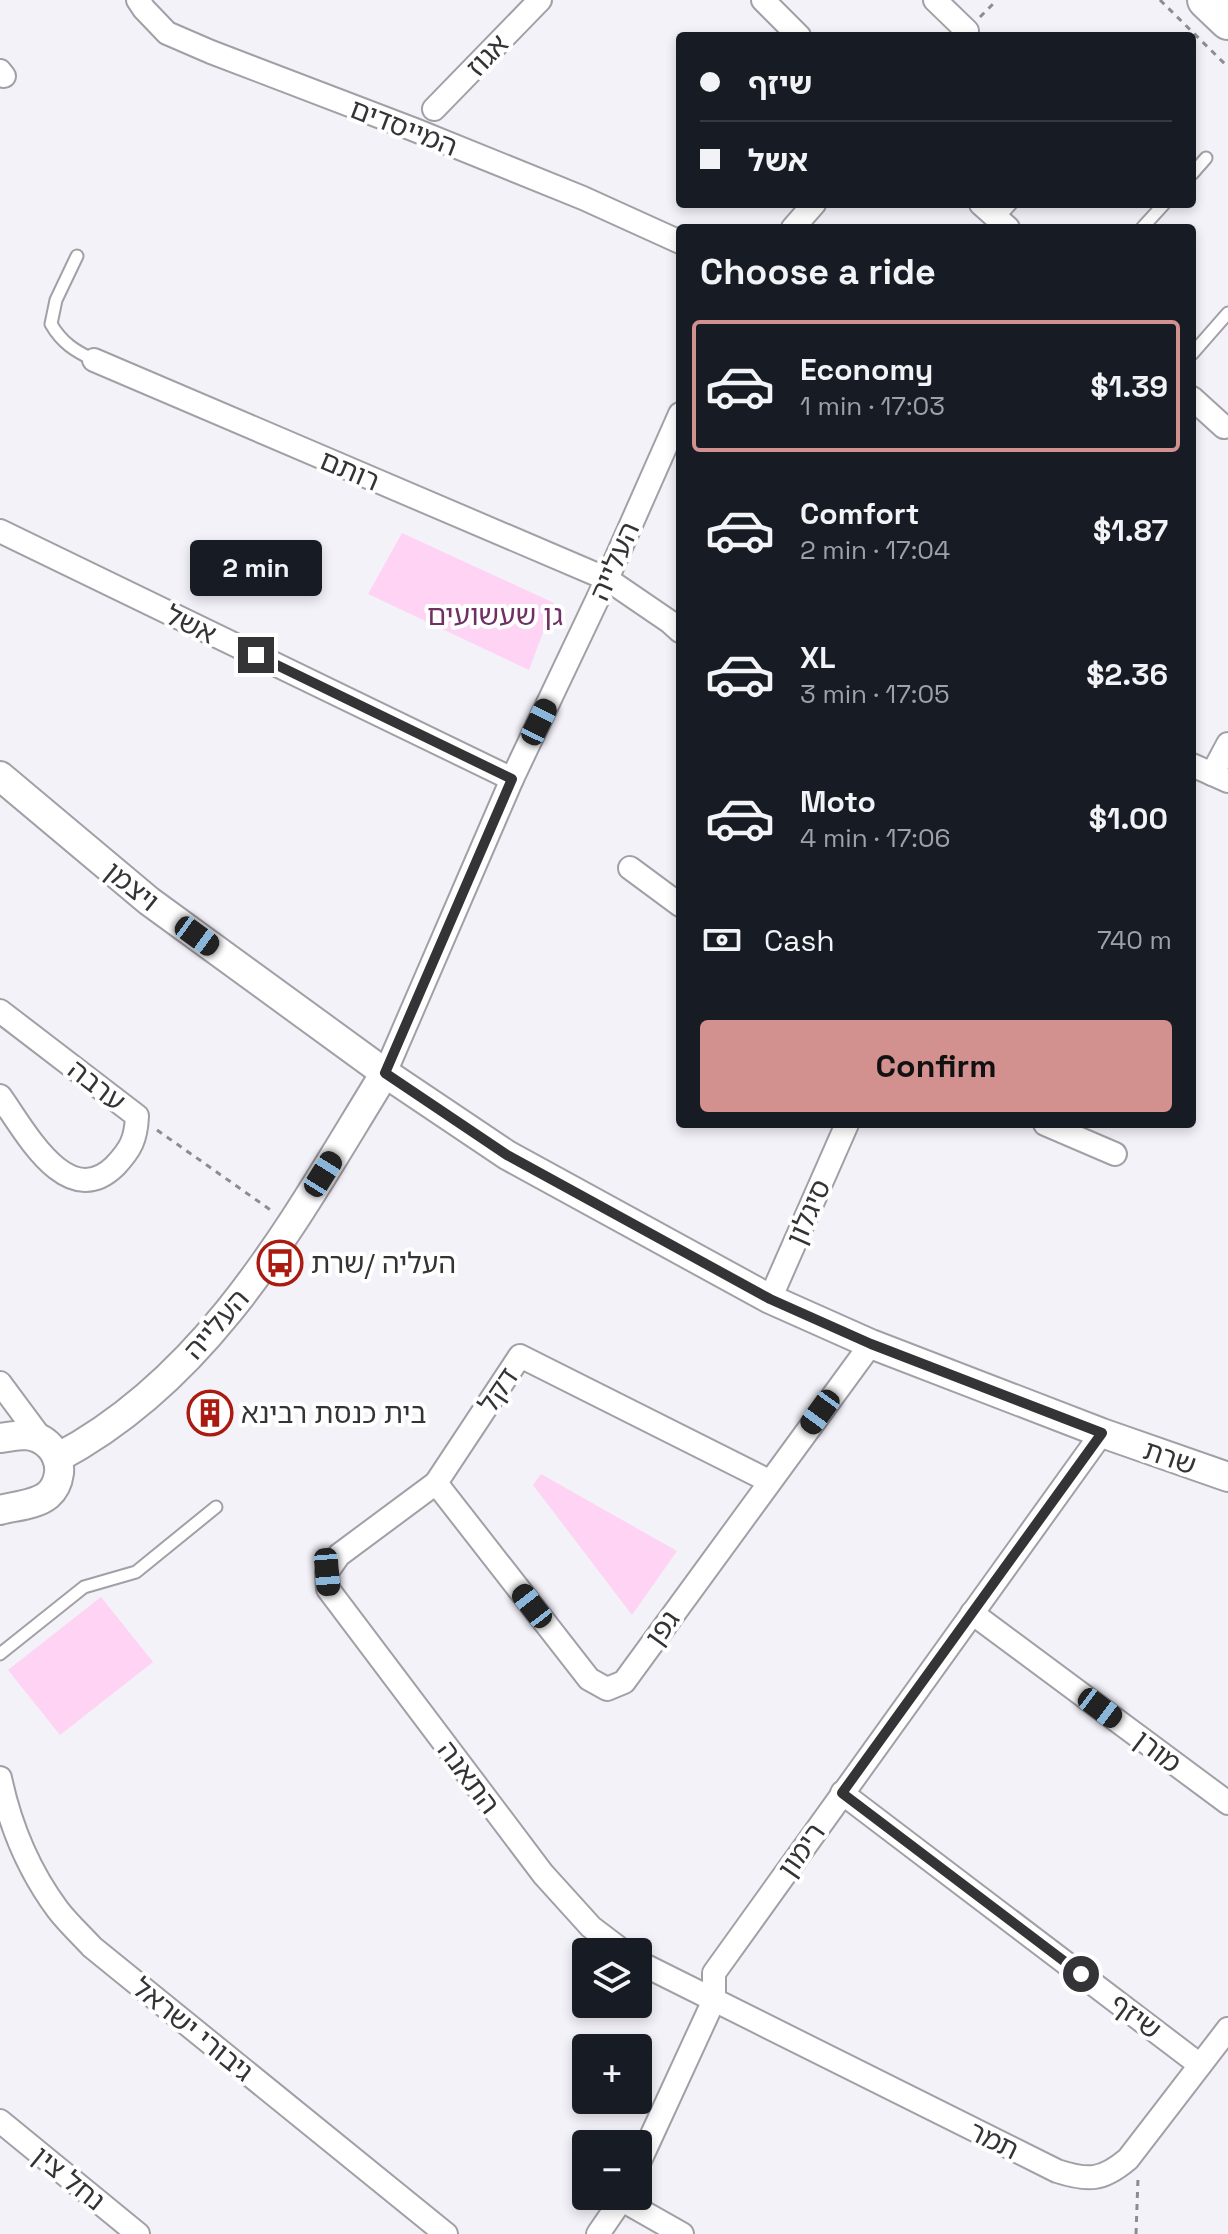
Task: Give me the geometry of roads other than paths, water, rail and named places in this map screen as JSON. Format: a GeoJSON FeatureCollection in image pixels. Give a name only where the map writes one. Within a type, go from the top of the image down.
{"type":"FeatureCollection","features":[{"type":"Feature","properties":{"kind":"highway"},"geometry":{"type":"LineString","coordinates":[[1206,0],[1228,21]]}},
{"type":"Feature","properties":{"kind":"street","name":"המייסדים"},"geometry":{"type":"LineString","coordinates":[[138,0],[167,33],[196,46],[555,187],[676,240]]}},
{"type":"Feature","properties":{"kind":"street","name":"אגוז"},"geometry":{"type":"LineString","coordinates":[[434,109],[540,0]]}},
{"type":"Feature","properties":{"kind":"street"},"geometry":{"type":"LineString","coordinates":[[763,0],[795,32]]}},
{"type":"Feature","properties":{"kind":"street"},"geometry":{"type":"LineString","coordinates":[[935,0],[962,32]]}},
{"type":"Feature","properties":{"kind":"street"},"geometry":{"type":"LineString","coordinates":[[796,224],[810,208]]}},
{"type":"Feature","properties":{"kind":"street","name":"רותם"},"geometry":{"type":"LineString","coordinates":[[94,360],[607,579],[676,627]]}},
{"type":"Feature","properties":{"kind":"street"},"geometry":{"type":"LineString","coordinates":[[1196,402],[1224,427]]}},
{"type":"Feature","properties":{"kind":"street","name":"העלייה"},"geometry":{"type":"LineString","coordinates":[[50,1449],[78,1447],[146,1399],[205,1342],[253,1282],[292,1225],[385,1073],[512,779],[607,579],[676,423]]}},
{"type":"Feature","properties":{"kind":"street","name":"אשל"},"geometry":{"type":"LineString","coordinates":[[0,531],[512,779]]}},
{"type":"Feature","properties":{"kind":"street"},"geometry":{"type":"LineString","coordinates":[[1211,773],[1228,744]]}},
{"type":"Feature","properties":{"kind":"street","name":"ויצמן"},"geometry":{"type":"LineString","coordinates":[[0,776],[149,901],[385,1073]]}},
{"type":"Feature","properties":{"kind":"street"},"geometry":{"type":"LineString","coordinates":[[630,868],[676,902]]}},
{"type":"Feature","properties":{"kind":"street","name":"ערבה"},"geometry":{"type":"LineString","coordinates":[[0,1011],[137,1116],[136,1137],[124,1156],[105,1175],[84,1181],[65,1175],[42,1156],[0,1096]]}},
{"type":"Feature","properties":{"kind":"street","name":"שרת"},"geometry":{"type":"LineString","coordinates":[[385,1073],[507,1155],[770,1299],[871,1344],[1102,1433],[1228,1477]]}},
{"type":"Feature","properties":{"kind":"street","name":"סיגלון"},"geometry":{"type":"LineString","coordinates":[[770,1299],[845,1128]]}},
{"type":"Feature","properties":{"kind":"street"},"geometry":{"type":"LineString","coordinates":[[1054,1128],[1115,1154]]}},
{"type":"Feature","properties":{"kind":"street","name":"גפן"},"geometry":{"type":"LineString","coordinates":[[436,1483],[589,1679],[607,1689],[624,1682],[871,1344]]}},
{"type":"Feature","properties":{"kind":"street","name":"דקל"},"geometry":{"type":"LineString","coordinates":[[328,1589],[327,1572],[339,1555],[436,1483],[520,1356],[769,1481]]}},
{"type":"Feature","properties":{"kind":"street"},"geometry":{"type":"LineString","coordinates":[[0,1383],[50,1449],[59,1476],[49,1495],[38,1501],[0,1510]]}},
{"type":"Feature","properties":{"kind":"street","name":"רימון"},"geometry":{"type":"LineString","coordinates":[[652,2135],[714,2000],[714,1973],[1102,1433]]}},
{"type":"Feature","properties":{"kind":"street"},"geometry":{"type":"LineString","coordinates":[[0,1438],[27,1435],[50,1449]]}},
{"type":"Feature","properties":{"kind":"street","name":"התאנה"},"geometry":{"type":"LineString","coordinates":[[328,1589],[543,1874],[591,1927],[606,1938]]}},
{"type":"Feature","properties":{"kind":"street","name":"מורן"},"geometry":{"type":"LineString","coordinates":[[972,1613],[1228,1803]]}},
{"type":"Feature","properties":{"kind":"street","name":"גיבורי ישראל"},"geometry":{"type":"LineString","coordinates":[[0,1778],[3,1808],[29,1864],[59,1911],[92,1947],[446,2234]]}},
{"type":"Feature","properties":{"kind":"street","name":"שיזף"},"geometry":{"type":"LineString","coordinates":[[842,1793],[1200,2065]]}},
{"type":"Feature","properties":{"kind":"street"},"geometry":{"type":"LineString","coordinates":[[652,1969],[714,2000]]}},
{"type":"Feature","properties":{"kind":"street","name":"תמר"},"geometry":{"type":"LineString","coordinates":[[714,2000],[1057,2171],[1078,2178],[1097,2178],[1115,2170],[1128,2159],[1228,2029]]}},
{"type":"Feature","properties":{"kind":"street","name":"נחל צין"},"geometry":{"type":"LineString","coordinates":[[0,2121],[138,2234]]}},
{"type":"Feature","properties":{"kind":"street"},"geometry":{"type":"LineString","coordinates":[[598,2234],[615,2210]]}},
{"type":"Feature","properties":{"kind":"street"},"geometry":{"type":"LineString","coordinates":[[643,2210],[682,2234]]}},
{"type":"Feature","properties":{"kind":"lane"},"geometry":{"type":"LineString","coordinates":[[1196,169],[1206,158]]}},
{"type":"Feature","properties":{"kind":"lane"},"geometry":{"type":"LineString","coordinates":[[1146,224],[1160,208]]}},
{"type":"Feature","properties":{"kind":"lane"},"geometry":{"type":"LineString","coordinates":[[77,256],[56,300],[51,324],[60,338],[74,350],[94,360]]}},
{"type":"Feature","properties":{"kind":"lane"},"geometry":{"type":"LineString","coordinates":[[1196,349],[1228,313]]}},
{"type":"Feature","properties":{"kind":"lane"},"geometry":{"type":"LineString","coordinates":[[0,1654],[84,1587],[136,1572],[216,1507]]}},
{"type":"Feature","properties":{"kind":"place","name":"העליה /שרת"},"geometry":{"type":"Point","coordinates":[280,1263]}},
{"type":"Feature","properties":{"kind":"place","name":"בית כנסת רבינא"},"geometry":{"type":"Point","coordinates":[210,1413]}},
{"type":"Feature","properties":{"kind":"park label","name":"גן שעשועים"},"geometry":{"type":"Point","coordinates":[495,615]}}]}
